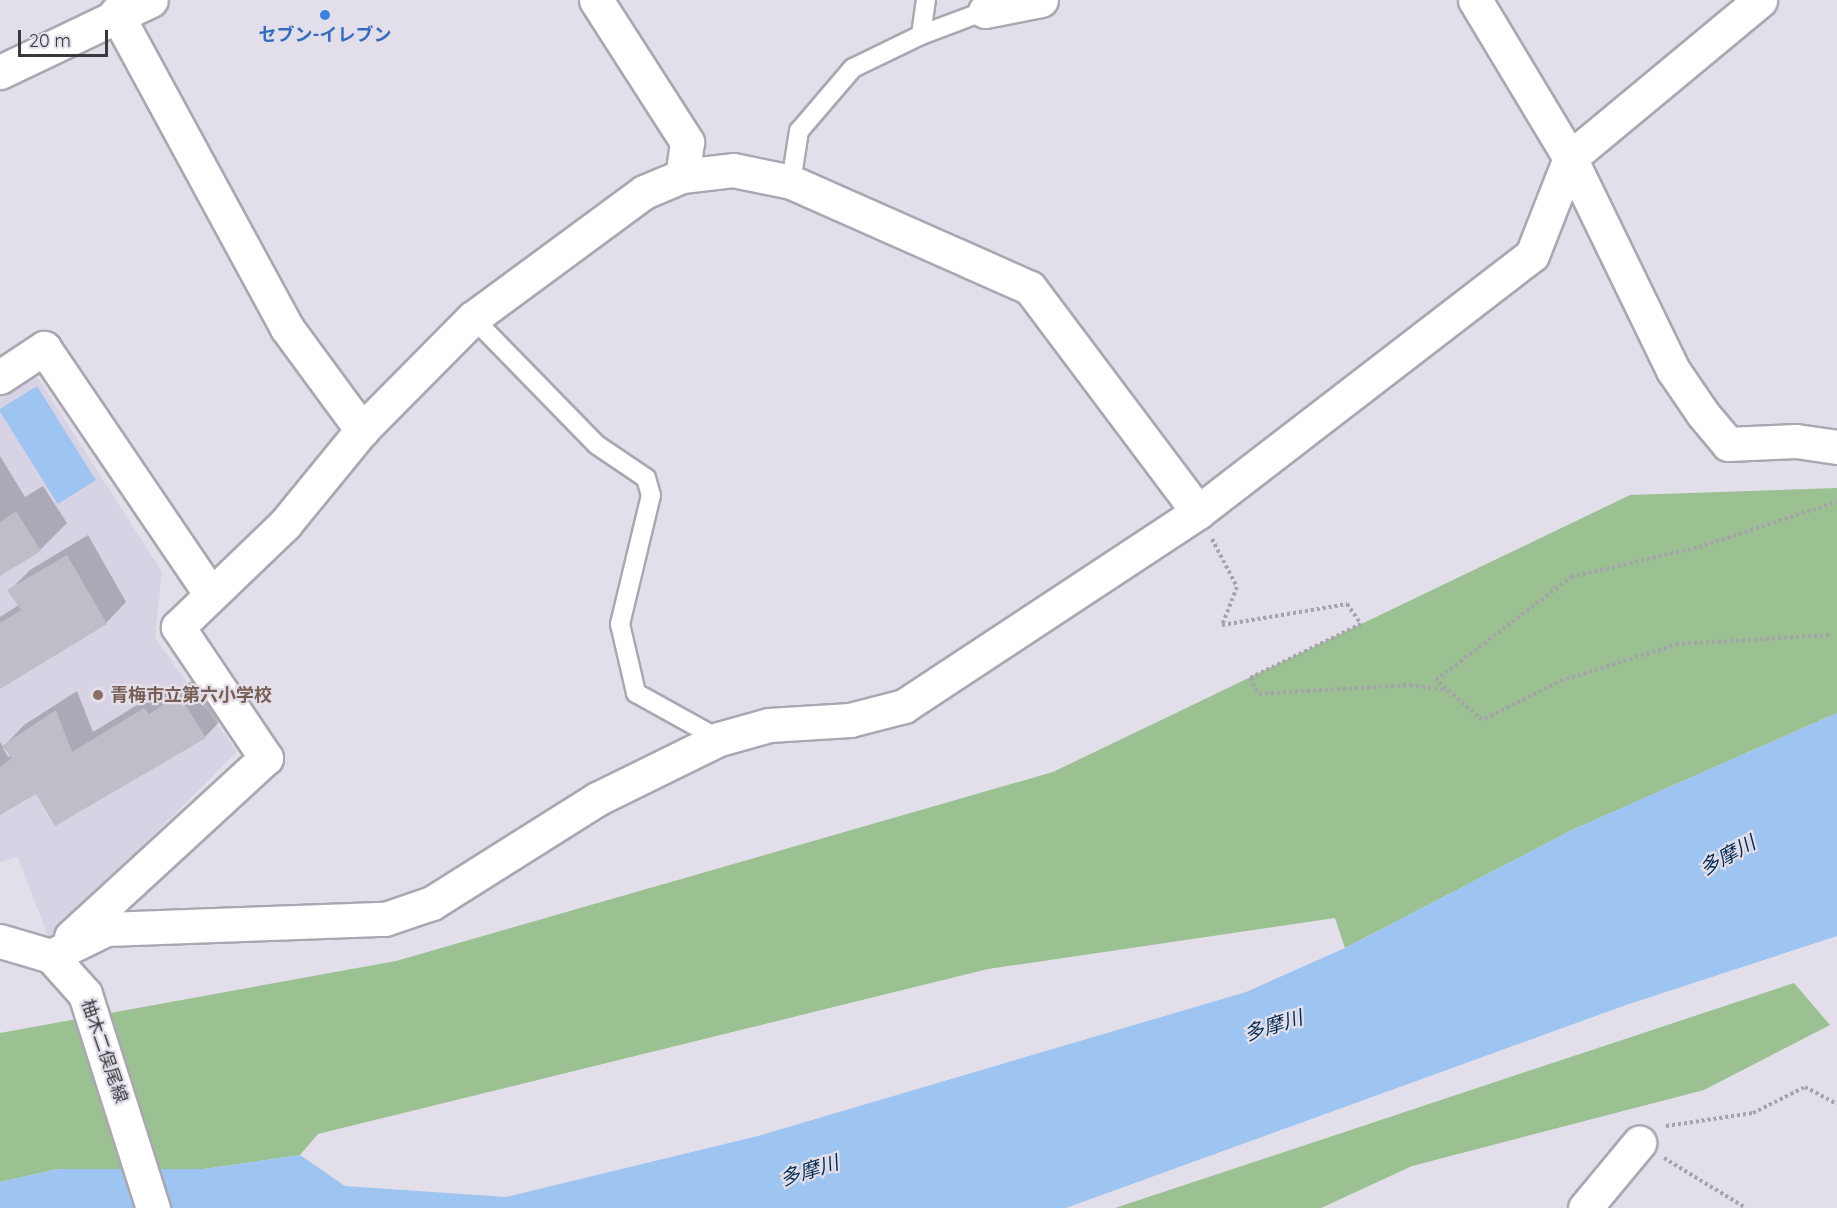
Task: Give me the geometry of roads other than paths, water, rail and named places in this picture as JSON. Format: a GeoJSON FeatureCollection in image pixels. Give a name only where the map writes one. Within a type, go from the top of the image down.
{"type":"FeatureCollection","features":[{"type":"Feature","properties":{"kind":"main road"},"geometry":{"type":"LineString","coordinates":[[0,72],[116,13],[151,0]]}},
{"type":"Feature","properties":{"kind":"main road"},"geometry":{"type":"LineString","coordinates":[[596,0],[687,142],[682,176]]}},
{"type":"Feature","properties":{"kind":"main road"},"geometry":{"type":"LineString","coordinates":[[985,11],[1041,0]]}},
{"type":"Feature","properties":{"kind":"main road"},"geometry":{"type":"LineString","coordinates":[[1475,0],[1570,158],[1673,370],[1728,444],[1796,441],[1837,447]]}},
{"type":"Feature","properties":{"kind":"main road"},"geometry":{"type":"LineString","coordinates":[[51,956],[106,929],[385,919],[432,903],[597,799],[719,739],[769,725],[850,720],[904,706],[1198,512],[1532,255],[1570,158],[1760,0]]}},
{"type":"Feature","properties":{"kind":"main road"},"geometry":{"type":"LineString","coordinates":[[116,13],[287,328],[362,430]]}},
{"type":"Feature","properties":{"kind":"main road"},"geometry":{"type":"LineString","coordinates":[[51,956],[266,758],[178,627],[285,524],[362,430],[473,318],[644,192],[682,176],[733,170],[791,182],[1030,288],[1198,512]]}},
{"type":"Feature","properties":{"kind":"main road"},"geometry":{"type":"LineString","coordinates":[[0,377],[44,348],[212,595]]}},
{"type":"Feature","properties":{"kind":"main road","name":"柚木二俣尾線"},"geometry":{"type":"LineString","coordinates":[[0,940],[51,956],[76,980],[98,1026],[153,1208]]}},
{"type":"Feature","properties":{"kind":"main road"},"geometry":{"type":"LineString","coordinates":[[1585,1208],[1639,1143]]}},
{"type":"Feature","properties":{"kind":"lane"},"geometry":{"type":"LineString","coordinates":[[921,35],[926,0]]}},
{"type":"Feature","properties":{"kind":"lane"},"geometry":{"type":"LineString","coordinates":[[791,182],[799,130],[853,68],[921,35],[985,11]]}},
{"type":"Feature","properties":{"kind":"lane"},"geometry":{"type":"LineString","coordinates":[[473,318],[597,445],[646,478],[651,495],[620,624],[636,693],[719,739]]}},
{"type":"Feature","properties":{"kind":"water"},"geometry":{"type":"Polygon","coordinates":[[[37,386],[96,480],[58,504],[0,412],[0,409],[37,386]]]}},
{"type":"Feature","properties":{"kind":"water","name":"多摩川"},"geometry":{"type":"Polygon","coordinates":[[[1837,713],[1837,936],[1626,1005],[1066,1208],[0,1208],[0,1182],[58,1169],[204,1169],[300,1155],[345,1186],[506,1197],[758,1136],[1246,992],[1345,948],[1572,830],[1837,713]]]}},
{"type":"Feature","properties":{"kind":"place","name":"セブン-イレブン"},"geometry":{"type":"Point","coordinates":[325,15]}},
{"type":"Feature","properties":{"kind":"place","name":"青梅市立第六小学校"},"geometry":{"type":"Point","coordinates":[98,695]}}]}
